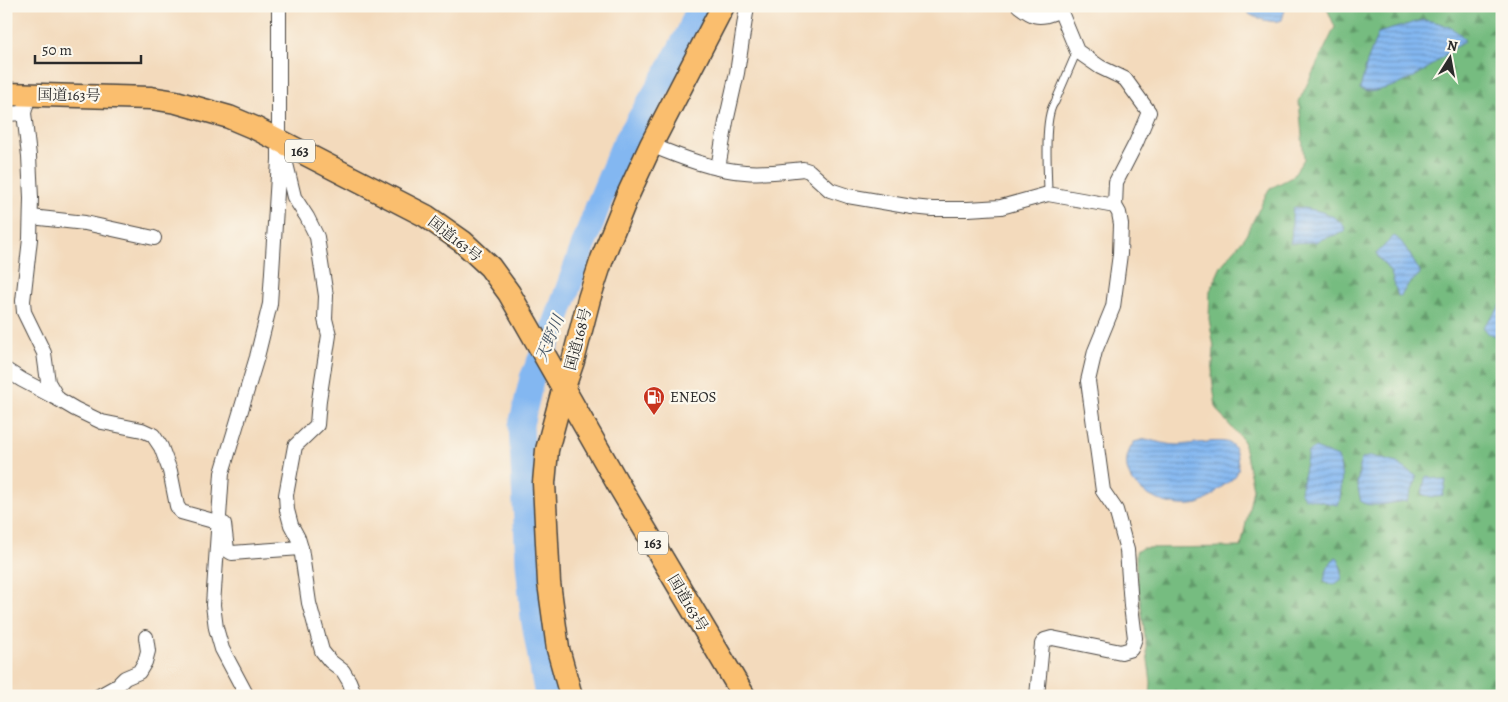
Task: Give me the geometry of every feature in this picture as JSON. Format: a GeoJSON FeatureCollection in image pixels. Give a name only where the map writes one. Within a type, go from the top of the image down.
{"type":"FeatureCollection","features":[{"type":"Feature","properties":{"kind":"highway","name":"国道168号"},"geometry":{"type":"LineString","coordinates":[[571,696],[558,649],[549,583],[544,483],[547,450],[602,259],[626,199],[651,145],[723,6]]}},
{"type":"Feature","properties":{"kind":"highway","name":"国道163号"},"geometry":{"type":"LineString","coordinates":[[6,94],[26,104],[151,98],[176,102],[229,117],[279,150],[426,216],[464,242],[490,267],[509,293],[563,390],[744,696]]}},
{"type":"Feature","properties":{"kind":"street"},"geometry":{"type":"LineString","coordinates":[[247,696],[222,649],[216,628],[213,605],[222,473],[270,304],[279,150],[279,6]]}},
{"type":"Feature","properties":{"kind":"street"},"geometry":{"type":"LineString","coordinates":[[718,168],[737,73],[747,6]]}},
{"type":"Feature","properties":{"kind":"street"},"geometry":{"type":"LineString","coordinates":[[1019,6],[1028,13],[1042,17],[1061,8],[1076,51],[1125,79],[1149,112],[1116,182],[1115,206],[1119,213],[1121,224],[1120,254],[1113,307],[1095,351],[1088,381],[1103,491],[1116,510],[1127,550],[1135,638],[1131,649],[1121,652],[1052,638],[1045,640],[1042,644],[1037,696]]}},
{"type":"Feature","properties":{"kind":"street"},"geometry":{"type":"LineString","coordinates":[[6,114],[26,104],[30,217],[23,301],[24,312],[44,353],[48,382],[58,399]]}},
{"type":"Feature","properties":{"kind":"street"},"geometry":{"type":"LineString","coordinates":[[651,145],[718,168],[744,172],[803,168],[830,190],[848,196],[932,209],[968,210],[1001,207],[1048,194],[1115,206]]}},
{"type":"Feature","properties":{"kind":"street"},"geometry":{"type":"LineString","coordinates":[[279,150],[286,164],[294,197],[317,237],[326,296],[325,319],[330,335],[319,400],[318,425],[295,446],[286,495],[287,510],[290,525],[298,538],[301,548],[309,603],[322,651],[330,661],[343,671],[349,680],[355,696]]}},
{"type":"Feature","properties":{"kind":"street"},"geometry":{"type":"LineString","coordinates":[[30,217],[85,224],[154,238]]}},
{"type":"Feature","properties":{"kind":"street"},"geometry":{"type":"LineString","coordinates":[[6,370],[102,422],[142,430],[153,435],[161,447],[170,471],[177,506],[181,512],[224,524],[227,550],[232,553],[301,548]]}},
{"type":"Feature","properties":{"kind":"street"},"geometry":{"type":"LineString","coordinates":[[99,696],[117,686],[125,678],[139,672],[148,652],[146,637]]}},
{"type":"Feature","properties":{"kind":"street"},"geometry":{"type":"LineString","coordinates":[[121,696],[125,678]]}},
{"type":"Feature","properties":{"kind":"lane"},"geometry":{"type":"LineString","coordinates":[[1048,194],[1048,119],[1051,105],[1076,51]]}},
{"type":"Feature","properties":{"kind":"green space"},"geometry":{"type":"Polygon","coordinates":[[[1326,6],[1502,6],[1502,696],[1150,696],[1151,683],[1136,568],[1136,552],[1142,548],[1241,547],[1253,489],[1243,440],[1216,407],[1212,378],[1214,347],[1209,319],[1210,291],[1221,266],[1245,237],[1269,189],[1292,177],[1304,159],[1299,101],[1335,27],[1326,6]]]}},
{"type":"Feature","properties":{"kind":"water"},"geometry":{"type":"Polygon","coordinates":[[[1248,6],[1286,6],[1282,20],[1270,21],[1249,14],[1248,6]]]}},
{"type":"Feature","properties":{"kind":"water"},"geometry":{"type":"Polygon","coordinates":[[[1423,20],[1440,23],[1451,28],[1464,38],[1464,42],[1407,81],[1374,91],[1368,92],[1360,89],[1367,62],[1378,33],[1423,20]]]}},
{"type":"Feature","properties":{"kind":"water"},"geometry":{"type":"Polygon","coordinates":[[[1293,208],[1315,210],[1334,217],[1344,226],[1345,232],[1316,242],[1290,243],[1293,208]]]}},
{"type":"Feature","properties":{"kind":"water"},"geometry":{"type":"Polygon","coordinates":[[[1394,236],[1405,246],[1420,271],[1420,274],[1407,286],[1401,296],[1398,296],[1391,273],[1376,254],[1394,236]]]}},
{"type":"Feature","properties":{"kind":"water"},"geometry":{"type":"Polygon","coordinates":[[[1502,304],[1502,338],[1489,334],[1483,327],[1502,304]]]}},
{"type":"Feature","properties":{"kind":"water"},"geometry":{"type":"Polygon","coordinates":[[[1146,439],[1176,445],[1213,442],[1229,443],[1236,452],[1237,474],[1202,503],[1184,505],[1155,499],[1133,482],[1127,470],[1127,457],[1134,442],[1146,439]]]}},
{"type":"Feature","properties":{"kind":"water"},"geometry":{"type":"Polygon","coordinates":[[[1315,448],[1338,457],[1342,480],[1339,504],[1337,505],[1305,498],[1300,492],[1308,452],[1315,448]]]}},
{"type":"Feature","properties":{"kind":"water"},"geometry":{"type":"Polygon","coordinates":[[[1371,456],[1397,463],[1416,476],[1417,479],[1407,501],[1377,505],[1361,502],[1357,484],[1361,460],[1371,456]]]}},
{"type":"Feature","properties":{"kind":"water"},"geometry":{"type":"Polygon","coordinates":[[[1427,476],[1446,481],[1443,495],[1436,497],[1422,494],[1427,476]]]}},
{"type":"Feature","properties":{"kind":"water"},"geometry":{"type":"Polygon","coordinates":[[[1336,557],[1342,572],[1342,579],[1335,584],[1328,584],[1324,581],[1325,574],[1336,557]]]}},
{"type":"Feature","properties":{"kind":"waterway","name":"天野川"},"geometry":{"type":"LineString","coordinates":[[547,696],[533,618],[528,563],[521,425],[532,378],[553,330],[597,208],[622,148],[689,32],[699,6]]}},
{"type":"Feature","properties":{"kind":"place","name":"ENEOS"},"geometry":{"type":"Point","coordinates":[654,416]}}]}
